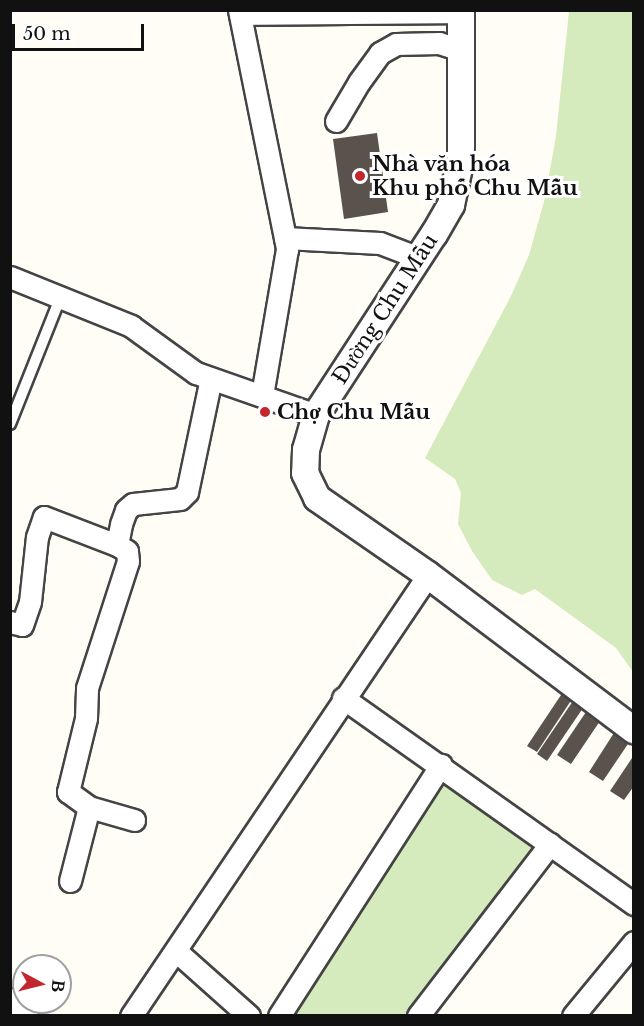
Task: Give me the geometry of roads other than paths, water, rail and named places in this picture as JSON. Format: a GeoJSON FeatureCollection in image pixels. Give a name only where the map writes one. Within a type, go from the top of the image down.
{"type":"FeatureCollection","features":[{"type":"Feature","properties":{"kind":"street"},"geometry":{"type":"LineString","coordinates":[[262,396],[287,249],[240,12],[461,11]]}},
{"type":"Feature","properties":{"kind":"street","name":"Đường Chu Mẫu"},"geometry":{"type":"LineString","coordinates":[[461,11],[461,158],[451,205],[316,415],[306,450],[305,473],[317,498],[428,575],[633,730]]}},
{"type":"Feature","properties":{"kind":"street"},"geometry":{"type":"LineString","coordinates":[[336,121],[359,82],[380,53],[396,44],[439,44],[461,50]]}},
{"type":"Feature","properties":{"kind":"street"},"geometry":{"type":"LineString","coordinates":[[285,238],[380,243],[419,258]]}},
{"type":"Feature","properties":{"kind":"street"},"geometry":{"type":"LineString","coordinates":[[10,277],[131,326],[196,373],[316,415]]}},
{"type":"Feature","properties":{"kind":"street"},"geometry":{"type":"LineString","coordinates":[[117,545],[126,510],[133,504],[180,499],[187,492],[211,378]]}},
{"type":"Feature","properties":{"kind":"street"},"geometry":{"type":"LineString","coordinates":[[10,622],[22,625],[30,602],[37,537],[44,517],[127,551],[128,561],[87,688],[86,717],[68,792],[89,807],[134,820]]}},
{"type":"Feature","properties":{"kind":"street"},"geometry":{"type":"LineString","coordinates":[[131,1016],[428,575]]}},
{"type":"Feature","properties":{"kind":"street"},"geometry":{"type":"LineString","coordinates":[[343,698],[441,765],[633,904]]}},
{"type":"Feature","properties":{"kind":"street"},"geometry":{"type":"LineString","coordinates":[[279,1016],[441,765]]}},
{"type":"Feature","properties":{"kind":"street"},"geometry":{"type":"LineString","coordinates":[[70,881],[89,807]]}},
{"type":"Feature","properties":{"kind":"street"},"geometry":{"type":"LineString","coordinates":[[418,1016],[550,844]]}},
{"type":"Feature","properties":{"kind":"street"},"geometry":{"type":"LineString","coordinates":[[573,1016],[633,942]]}},
{"type":"Feature","properties":{"kind":"street"},"geometry":{"type":"LineString","coordinates":[[176,951],[249,1016]]}},
{"type":"Feature","properties":{"kind":"street"},"geometry":{"type":"LineString","coordinates":[[10,1002],[25,1016]]}},
{"type":"Feature","properties":{"kind":"lane"},"geometry":{"type":"LineString","coordinates":[[10,424],[61,296]]}},
{"type":"Feature","properties":{"kind":"place","name":"Nhà văn hóa Khu phố Chu Mẫu"},"geometry":{"type":"Point","coordinates":[360,176]}},
{"type":"Feature","properties":{"kind":"place","name":"Chợ Chu Mẫu"},"geometry":{"type":"Point","coordinates":[265,412]}}]}
